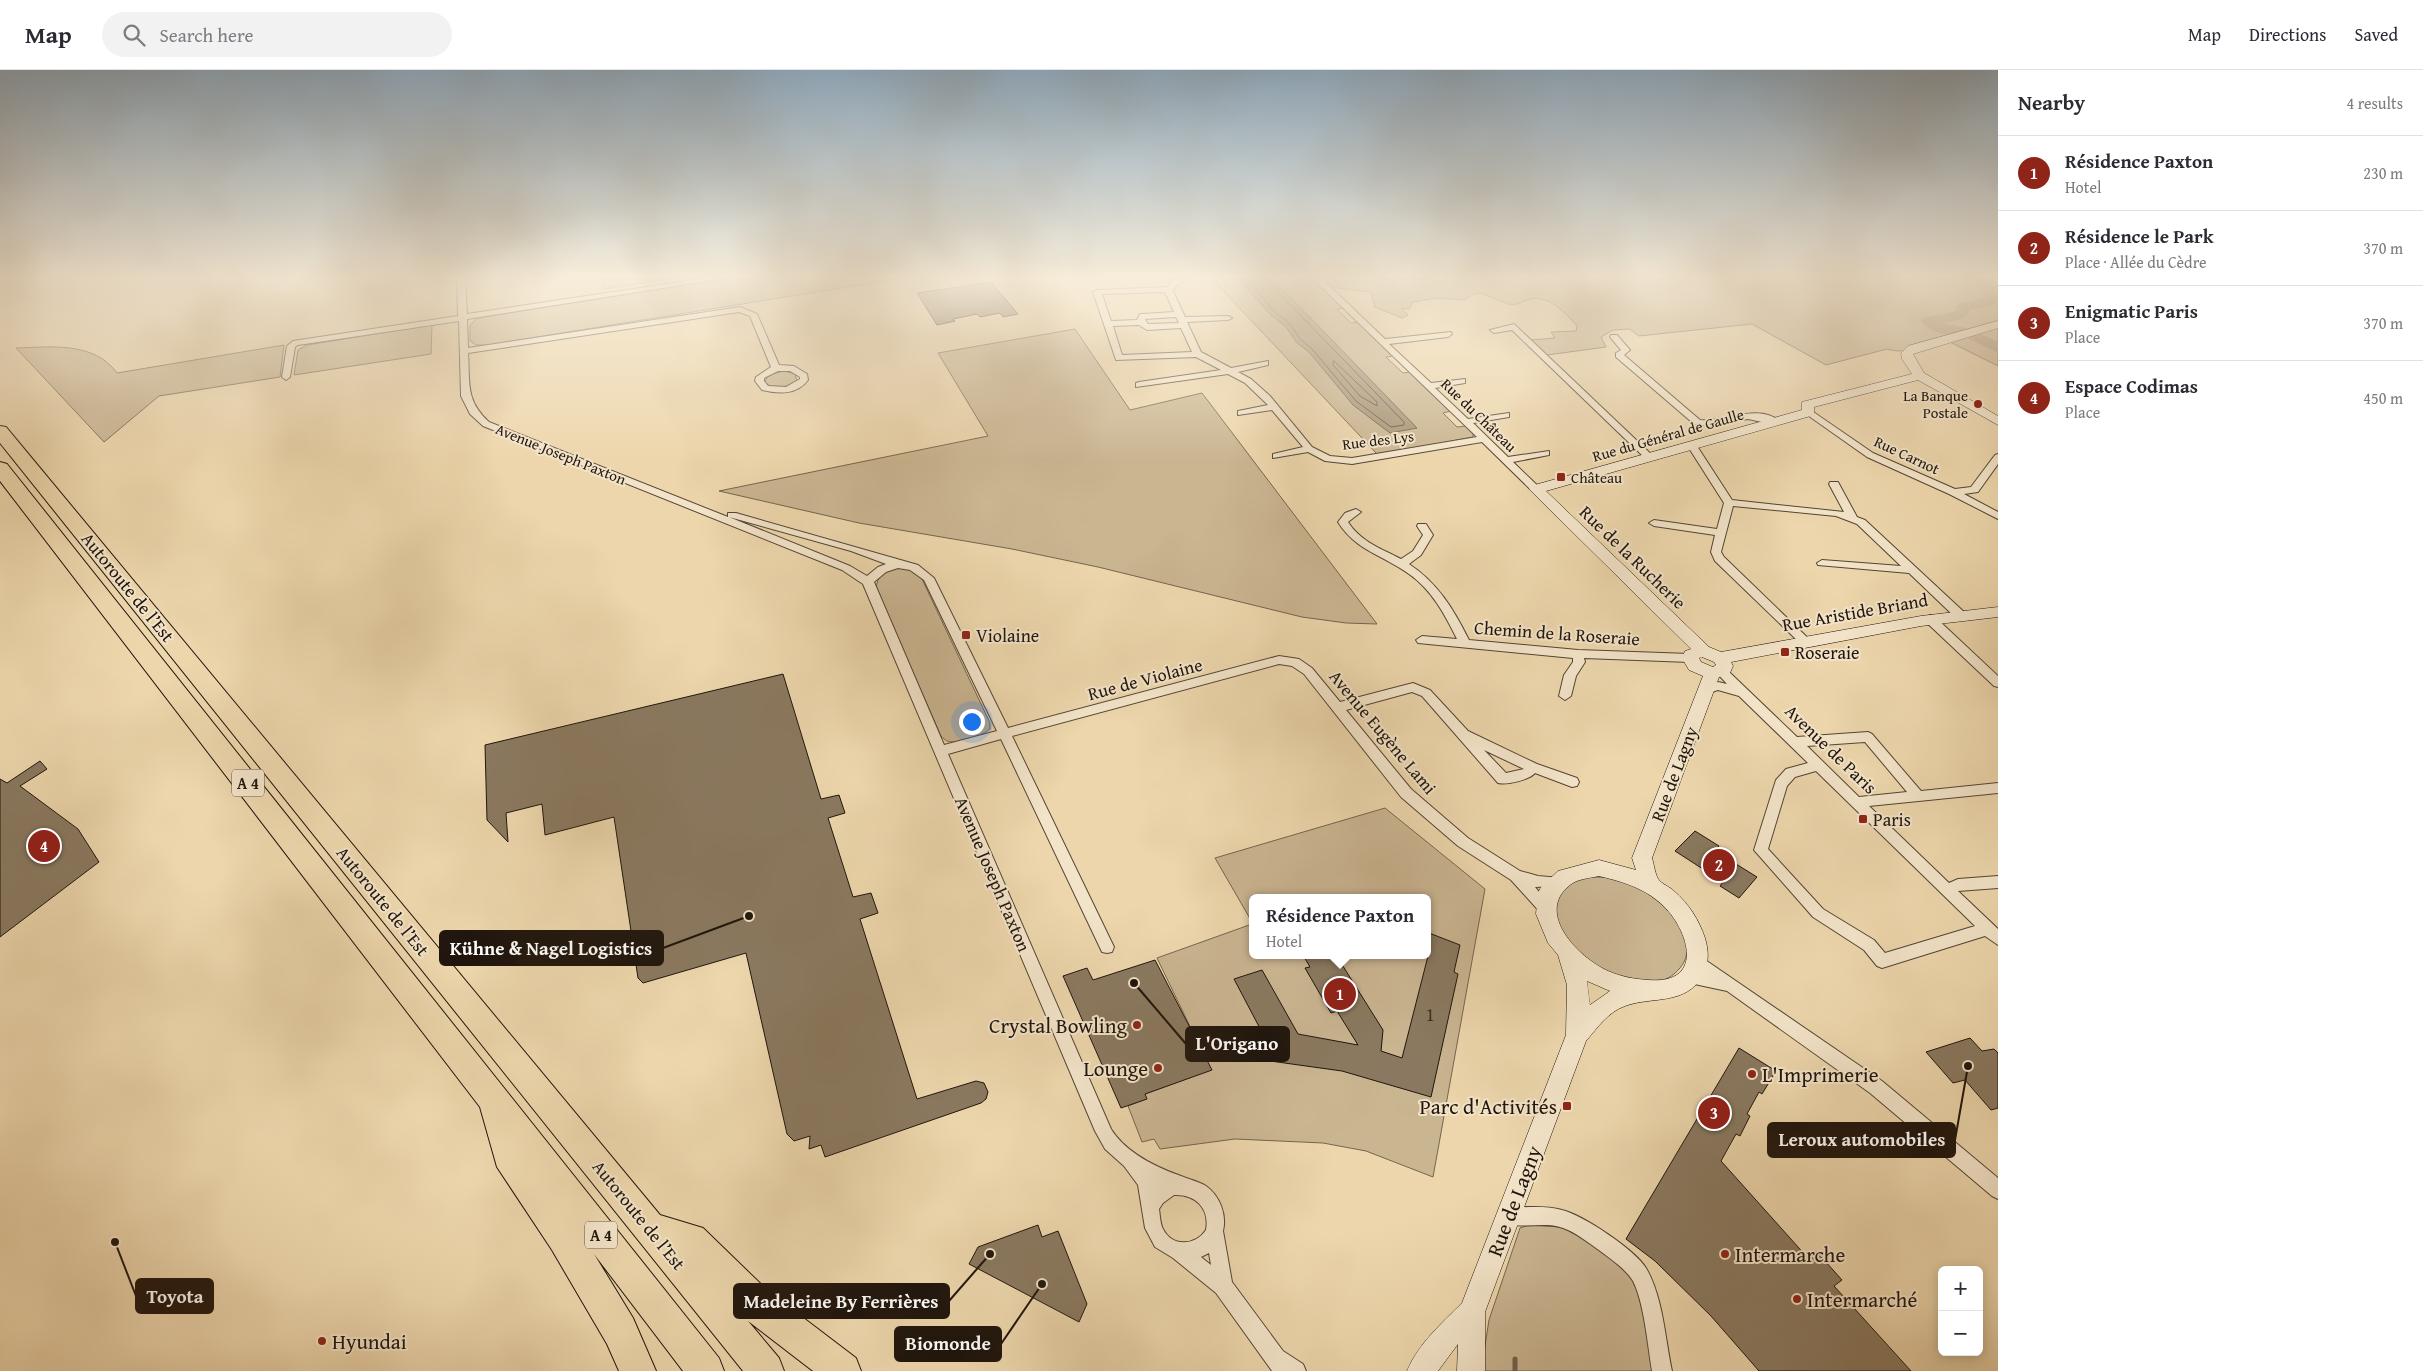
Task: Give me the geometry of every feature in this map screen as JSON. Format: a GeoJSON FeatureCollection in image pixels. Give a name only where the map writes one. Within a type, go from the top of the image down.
{"type":"FeatureCollection","features":[{"type":"Feature","properties":{"kind":"highway","name":"Autoroute de l’Est"},"geometry":{"type":"LineString","coordinates":[[0,431],[766,1371]]}},
{"type":"Feature","properties":{"kind":"highway","name":"Autoroute de l’Est"},"geometry":{"type":"LineString","coordinates":[[0,468],[706,1371]]}},
{"type":"Feature","properties":{"kind":"highway"},"geometry":{"type":"LineString","coordinates":[[495,1100],[508,1156],[564,1238],[620,1331],[638,1371]]}},
{"type":"Feature","properties":{"kind":"highway"},"geometry":{"type":"LineString","coordinates":[[650,1229],[691,1240],[755,1304],[843,1371]]}},
{"type":"Feature","properties":{"kind":"main road"},"geometry":{"type":"LineString","coordinates":[[1947,339],[1908,350],[1908,359],[1920,376],[1998,421]]}},
{"type":"Feature","properties":{"kind":"main road"},"geometry":{"type":"LineString","coordinates":[[1809,412],[1807,405],[1920,376]]}},
{"type":"Feature","properties":{"kind":"main road","name":"Rue du Général de Gaulle"},"geometry":{"type":"LineString","coordinates":[[1536,489],[1809,412]]}},
{"type":"Feature","properties":{"kind":"main road","name":"Rue de la Rucherie"},"geometry":{"type":"LineString","coordinates":[[1536,489],[1697,655]]}},
{"type":"Feature","properties":{"kind":"main road","name":"Rue Aristide Briand"},"geometry":{"type":"LineString","coordinates":[[1715,673],[1805,641],[1930,619],[1998,612]]}},
{"type":"Feature","properties":{"kind":"main road"},"geometry":{"type":"LineString","coordinates":[[1697,655],[1715,673]]}},
{"type":"Feature","properties":{"kind":"main road","name":"Rue de Lagny"},"geometry":{"type":"LineString","coordinates":[[1642,858],[1715,673]]}},
{"type":"Feature","properties":{"kind":"main road"},"geometry":{"type":"LineString","coordinates":[[1614,871],[1642,858],[1651,886]]}},
{"type":"Feature","properties":{"kind":"main road"},"geometry":{"type":"LineString","coordinates":[[1599,868],[1614,871],[1651,886],[1673,902],[1689,921],[1698,942],[1694,970],[1679,986],[1664,991],[1646,992],[1625,989],[1604,981],[1585,970],[1568,956],[1556,940],[1548,923],[1546,908],[1548,893],[1556,882],[1567,874],[1581,870],[1599,868]]}},
{"type":"Feature","properties":{"kind":"main road","name":"Rue de Lagny"},"geometry":{"type":"LineString","coordinates":[[1471,1371],[1472,1312],[1577,1035],[1580,994],[1577,974],[1568,956]]}},
{"type":"Feature","properties":{"kind":"main road","name":"Rue de Lagny"},"geometry":{"type":"LineString","coordinates":[[1577,1035],[1605,1004],[1620,996],[1646,992]]}},
{"type":"Feature","properties":{"kind":"main road","name":"Rue de Lagny"},"geometry":{"type":"LineString","coordinates":[[1422,1371],[1448,1335],[1472,1312]]}},
{"type":"Feature","properties":{"kind":"street"},"geometry":{"type":"LineString","coordinates":[[286,377],[291,346],[330,339]]}},
{"type":"Feature","properties":{"kind":"street","name":"Avenue Joseph Paxton"},"geometry":{"type":"LineString","coordinates":[[464,339],[466,396],[473,412],[486,424],[846,568],[868,582],[1093,1107],[1111,1143],[1130,1158],[1164,1178],[1181,1185]]}},
{"type":"Feature","properties":{"kind":"street"},"geometry":{"type":"LineString","coordinates":[[464,351],[545,339]]}},
{"type":"Feature","properties":{"kind":"street"},"geometry":{"type":"LineString","coordinates":[[764,339],[776,368]]}},
{"type":"Feature","properties":{"kind":"street"},"geometry":{"type":"LineString","coordinates":[[1112,339],[1119,358],[1197,354],[1190,339]]}},
{"type":"Feature","properties":{"kind":"street","name":"Rue du Château"},"geometry":{"type":"LineString","coordinates":[[1380,339],[1536,489]]}},
{"type":"Feature","properties":{"kind":"street"},"geometry":{"type":"LineString","coordinates":[[1383,342],[1410,339]]}},
{"type":"Feature","properties":{"kind":"street"},"geometry":{"type":"LineString","coordinates":[[1526,339],[1649,457]]}},
{"type":"Feature","properties":{"kind":"street"},"geometry":{"type":"LineString","coordinates":[[1616,339],[1626,350],[1619,355],[1697,422],[1714,423],[1744,416],[1760,417],[1776,422]]}},
{"type":"Feature","properties":{"kind":"street","name":"Rue des Lys"},"geometry":{"type":"LineString","coordinates":[[1197,354],[1214,365],[1232,371],[1248,381],[1274,407],[1309,449],[1328,459],[1352,461],[1483,439]]}},
{"type":"Feature","properties":{"kind":"street"},"geometry":{"type":"LineString","coordinates":[[1139,385],[1232,371],[1265,363]]}},
{"type":"Feature","properties":{"kind":"street"},"geometry":{"type":"LineString","coordinates":[[1428,386],[1462,381]]}},
{"type":"Feature","properties":{"kind":"street"},"geometry":{"type":"LineString","coordinates":[[1241,413],[1274,407]]}},
{"type":"Feature","properties":{"kind":"street","name":"Rue Carnot"},"geometry":{"type":"LineString","coordinates":[[1809,412],[1870,456],[1953,492],[1998,516]]}},
{"type":"Feature","properties":{"kind":"street"},"geometry":{"type":"LineString","coordinates":[[1465,422],[1506,415]]}},
{"type":"Feature","properties":{"kind":"street"},"geometry":{"type":"LineString","coordinates":[[1692,444],[1729,503],[1716,552],[1718,559],[1805,641]]}},
{"type":"Feature","properties":{"kind":"street"},"geometry":{"type":"LineString","coordinates":[[1276,456],[1309,449]]}},
{"type":"Feature","properties":{"kind":"street"},"geometry":{"type":"LineString","coordinates":[[1505,460],[1546,453]]}},
{"type":"Feature","properties":{"kind":"street"},"geometry":{"type":"LineString","coordinates":[[1953,492],[1974,490],[1998,457]]}},
{"type":"Feature","properties":{"kind":"street"},"geometry":{"type":"LineString","coordinates":[[1834,484],[1852,517]]}},
{"type":"Feature","properties":{"kind":"street"},"geometry":{"type":"LineString","coordinates":[[1729,503],[1838,513],[1852,517],[1861,522],[1960,615]]}},
{"type":"Feature","properties":{"kind":"street","name":"Avenue Joseph Paxton"},"geometry":{"type":"LineString","coordinates":[[695,506],[845,546],[898,564],[915,567],[929,578],[1107,947]]}},
{"type":"Feature","properties":{"kind":"street"},"geometry":{"type":"LineString","coordinates":[[1356,512],[1349,514],[1343,522],[1348,532],[1365,545],[1415,572],[1436,594],[1452,618],[1465,644]]}},
{"type":"Feature","properties":{"kind":"street"},"geometry":{"type":"LineString","coordinates":[[1654,524],[1722,533]]}},
{"type":"Feature","properties":{"kind":"street"},"geometry":{"type":"LineString","coordinates":[[1402,564],[1417,553],[1428,536],[1422,526]]}},
{"type":"Feature","properties":{"kind":"street"},"geometry":{"type":"LineString","coordinates":[[1822,563],[1912,570]]}},
{"type":"Feature","properties":{"kind":"street"},"geometry":{"type":"LineString","coordinates":[[868,582],[882,569],[898,564]]}},
{"type":"Feature","properties":{"kind":"street"},"geometry":{"type":"LineString","coordinates":[[1930,619],[1998,683]]}},
{"type":"Feature","properties":{"kind":"street","name":"Chemin de la Roseraie"},"geometry":{"type":"LineString","coordinates":[[1422,640],[1578,654],[1697,655]]}},
{"type":"Feature","properties":{"kind":"street"},"geometry":{"type":"LineString","coordinates":[[1565,696],[1570,676],[1579,662],[1578,654]]}},
{"type":"Feature","properties":{"kind":"street","name":"Rue de Violaine"},"geometry":{"type":"LineString","coordinates":[[940,751],[1279,660],[1295,662]]}},
{"type":"Feature","properties":{"kind":"street","name":"Avenue Eugène Lami"},"geometry":{"type":"LineString","coordinates":[[1295,662],[1308,671],[1380,762],[1426,812],[1464,842],[1516,876]]}},
{"type":"Feature","properties":{"kind":"street"},"geometry":{"type":"LineString","coordinates":[[1715,673],[1718,686],[1732,688],[1746,694]]}},
{"type":"Feature","properties":{"kind":"street","name":"Avenue de Paris"},"geometry":{"type":"LineString","coordinates":[[1715,673],[1746,694],[1998,939]]}},
{"type":"Feature","properties":{"kind":"street"},"geometry":{"type":"LineString","coordinates":[[1336,708],[1413,687],[1426,693],[1502,779],[1528,773],[1532,767]]}},
{"type":"Feature","properties":{"kind":"street"},"geometry":{"type":"LineString","coordinates":[[1461,733],[1516,757],[1532,767],[1572,782]]}},
{"type":"Feature","properties":{"kind":"street"},"geometry":{"type":"LineString","coordinates":[[1796,742],[1868,737],[1918,796]]}},
{"type":"Feature","properties":{"kind":"street"},"geometry":{"type":"LineString","coordinates":[[1820,765],[1791,773],[1781,784],[1762,850],[1818,913],[1869,944],[1882,961],[1987,929]]}},
{"type":"Feature","properties":{"kind":"street"},"geometry":{"type":"LineString","coordinates":[[1858,802],[1998,788]]}},
{"type":"Feature","properties":{"kind":"street"},"geometry":{"type":"LineString","coordinates":[[1516,876],[1538,882],[1556,882]]}},
{"type":"Feature","properties":{"kind":"street"},"geometry":{"type":"LineString","coordinates":[[1516,876],[1546,908]]}},
{"type":"Feature","properties":{"kind":"street"},"geometry":{"type":"LineString","coordinates":[[1947,890],[1958,885],[1998,882]]}},
{"type":"Feature","properties":{"kind":"street"},"geometry":{"type":"LineString","coordinates":[[1694,970],[1731,986],[1876,1087],[1959,1155],[1998,1190]]}},
{"type":"Feature","properties":{"kind":"street","name":"Avenue Joseph Paxton"},"geometry":{"type":"LineString","coordinates":[[1130,1158],[1146,1182],[1151,1206]]}},
{"type":"Feature","properties":{"kind":"street"},"geometry":{"type":"LineString","coordinates":[[1223,1286],[1214,1212],[1209,1202],[1192,1187],[1181,1185],[1166,1188],[1159,1193],[1151,1206],[1151,1223],[1160,1240],[1180,1252],[1223,1286],[1279,1365],[1296,1371]]}},
{"type":"Feature","properties":{"kind":"street"},"geometry":{"type":"LineString","coordinates":[[1509,1216],[1548,1217],[1569,1221],[1628,1262],[1639,1274],[1645,1290],[1662,1371]]}},
{"type":"Feature","properties":{"kind":"street"},"geometry":{"type":"LineString","coordinates":[[1180,1252],[1192,1253],[1202,1249],[1210,1242],[1215,1232]]}},
{"type":"Feature","properties":{"kind":"shaded area"},"geometry":{"type":"Polygon","coordinates":[[[346,339],[432,339],[431,354],[294,375],[298,350],[307,345],[346,339]]]}},
{"type":"Feature","properties":{"kind":"shaded area"},"geometry":{"type":"Polygon","coordinates":[[[470,339],[526,339],[487,345],[476,345],[470,341],[470,339]]]}},
{"type":"Feature","properties":{"kind":"shaded area"},"geometry":{"type":"Polygon","coordinates":[[[1020,339],[1082,339],[1130,410],[1202,393],[1377,624],[1346,623],[1302,617],[1098,567],[1012,549],[859,523],[719,491],[988,436],[938,353],[1020,339]]]}},
{"type":"Feature","properties":{"kind":"shaded area"},"geometry":{"type":"Polygon","coordinates":[[[1268,339],[1376,339],[1393,356],[1386,357],[1403,373],[1410,372],[1451,411],[1443,413],[1457,427],[1466,426],[1473,434],[1473,437],[1378,455],[1268,339]]]}},
{"type":"Feature","properties":{"kind":"shaded area"},"geometry":{"type":"Polygon","coordinates":[[[1602,339],[1606,347],[1547,355],[1531,340],[1602,339]]]}},
{"type":"Feature","properties":{"kind":"shaded area"},"geometry":{"type":"Polygon","coordinates":[[[1779,339],[1998,339],[1998,366],[1950,342],[1927,348],[1902,351],[1887,349],[1826,365],[1779,339]]]}},
{"type":"Feature","properties":{"kind":"shaded area"},"geometry":{"type":"Polygon","coordinates":[[[284,345],[280,377],[159,396],[104,442],[16,348],[57,347],[84,351],[96,355],[117,373],[284,345]]]}},
{"type":"Feature","properties":{"kind":"shaded area"},"geometry":{"type":"Polygon","coordinates":[[[784,371],[795,374],[797,381],[781,387],[772,386],[765,382],[768,375],[784,371]]]}},
{"type":"Feature","properties":{"kind":"shaded area"},"geometry":{"type":"Polygon","coordinates":[[[894,568],[909,569],[922,579],[990,723],[990,729],[982,734],[956,742],[947,741],[941,736],[876,589],[881,575],[894,568]]]}},
{"type":"Feature","properties":{"kind":"shaded area"},"geometry":{"type":"Polygon","coordinates":[[[1385,808],[1485,889],[1433,1177],[1366,1151],[1323,1143],[1235,1139],[1160,1149],[1154,1139],[1142,1142],[1128,1106],[1146,1099],[1145,1094],[1211,1070],[1157,958],[1249,925],[1249,959],[1431,959],[1431,894],[1249,894],[1249,917],[1215,858],[1385,808]]]}},
{"type":"Feature","properties":{"kind":"shaded area"},"geometry":{"type":"Polygon","coordinates":[[[1588,877],[1614,878],[1629,883],[1654,898],[1677,921],[1684,935],[1687,948],[1684,961],[1674,974],[1669,978],[1653,982],[1605,974],[1566,943],[1556,911],[1557,898],[1559,893],[1568,884],[1588,877]]]}},
{"type":"Feature","properties":{"kind":"shaded area"},"geometry":{"type":"Polygon","coordinates":[[[1529,1225],[1556,1226],[1572,1229],[1634,1274],[1656,1371],[1481,1371],[1489,1320],[1520,1228],[1529,1225]]]}},
{"type":"Feature","properties":{"kind":"water"},"geometry":{"type":"Polygon","coordinates":[[[1294,339],[1331,339],[1417,428],[1390,433],[1353,405],[1309,352],[1294,339]]]}},
{"type":"Feature","properties":{"kind":"building"},"geometry":{"type":"Polygon","coordinates":[[[783,674],[821,799],[839,795],[845,813],[828,818],[853,897],[871,893],[878,913],[860,919],[917,1099],[976,1081],[984,1083],[988,1092],[986,1099],[981,1103],[825,1157],[821,1145],[809,1149],[810,1136],[794,1141],[787,1134],[746,953],[643,983],[638,978],[614,817],[545,835],[542,804],[506,813],[508,842],[487,820],[485,745],[783,674]]]}},
{"type":"Feature","properties":{"kind":"building"},"geometry":{"type":"Polygon","coordinates":[[[40,761],[47,769],[20,786],[78,829],[99,862],[0,937],[0,779],[7,783],[40,761]]]}},
{"type":"Feature","properties":{"kind":"building"},"geometry":{"type":"Polygon","coordinates":[[[1695,831],[1719,846],[1715,851],[1757,877],[1739,898],[1720,886],[1723,882],[1675,851],[1695,831]]]}},
{"type":"Feature","properties":{"kind":"building"},"geometry":{"type":"Polygon","coordinates":[[[1431,934],[1460,945],[1454,972],[1458,974],[1431,1097],[1342,1071],[1263,1060],[1261,1039],[1265,1038],[1234,979],[1262,970],[1298,1034],[1358,1045],[1337,1011],[1331,1013],[1305,968],[1310,967],[1305,959],[1339,959],[1383,1030],[1381,1051],[1402,1058],[1427,959],[1431,959],[1431,934]]]}},
{"type":"Feature","properties":{"kind":"building","name":"Crystal Bowling"},"geometry":{"type":"Polygon","coordinates":[[[1155,960],[1212,1070],[1145,1094],[1147,1099],[1121,1108],[1063,976],[1087,968],[1093,980],[1155,960]]]}},
{"type":"Feature","properties":{"kind":"building"},"geometry":{"type":"Polygon","coordinates":[[[1970,1038],[1982,1051],[1994,1049],[1998,1053],[1998,1108],[1991,1110],[1965,1080],[1953,1083],[1926,1052],[1970,1038]]]}},
{"type":"Feature","properties":{"kind":"building","name":"Intermarche"},"geometry":{"type":"Polygon","coordinates":[[[1739,1048],[1776,1071],[1762,1094],[1759,1092],[1747,1114],[1750,1116],[1740,1136],[1736,1134],[1721,1161],[1807,1257],[1816,1251],[1842,1280],[1834,1286],[1911,1371],[1759,1371],[1711,1316],[1655,1261],[1626,1239],[1739,1048]]]}},
{"type":"Feature","properties":{"kind":"building"},"geometry":{"type":"Polygon","coordinates":[[[1038,1225],[1042,1237],[1058,1231],[1087,1304],[1079,1322],[969,1264],[978,1247],[1038,1225]]]}},
{"type":"Feature","properties":{"kind":"waterway"},"geometry":{"type":"LineString","coordinates":[[1979,339],[1998,348]]}},
{"type":"Feature","properties":{"kind":"waterway"},"geometry":{"type":"LineString","coordinates":[[1515,1359],[1515,1371]]}},
{"type":"Feature","properties":{"kind":"place","name":"La Banque Postale"},"geometry":{"type":"Point","coordinates":[1978,404]}},
{"type":"Feature","properties":{"kind":"place","name":"Château"},"geometry":{"type":"Point","coordinates":[1561,477]}},
{"type":"Feature","properties":{"kind":"place","name":"Violaine"},"geometry":{"type":"Point","coordinates":[966,635]}},
{"type":"Feature","properties":{"kind":"place","name":"Roseraie"},"geometry":{"type":"Point","coordinates":[1785,652]}},
{"type":"Feature","properties":{"kind":"place","name":"Paris"},"geometry":{"type":"Point","coordinates":[1863,819]}},
{"type":"Feature","properties":{"kind":"place","name":"Espace Codimas"},"geometry":{"type":"Point","coordinates":[44,846]}},
{"type":"Feature","properties":{"kind":"place","name":"Résidence le Park"},"geometry":{"type":"Point","coordinates":[1719,865]}},
{"type":"Feature","properties":{"kind":"place","name":"Kühne & Nagel Logistics"},"geometry":{"type":"Point","coordinates":[749,916]}},
{"type":"Feature","properties":{"kind":"place","name":"L'Origano"},"geometry":{"type":"Point","coordinates":[1134,983]}},
{"type":"Feature","properties":{"kind":"place","name":"Résidence Paxton"},"geometry":{"type":"Point","coordinates":[1340,994]}},
{"type":"Feature","properties":{"kind":"place","name":"Crystal Bowling"},"geometry":{"type":"Point","coordinates":[1137,1025]}},
{"type":"Feature","properties":{"kind":"place","name":"Leroux automobiles"},"geometry":{"type":"Point","coordinates":[1968,1066]}},
{"type":"Feature","properties":{"kind":"place","name":"Lounge"},"geometry":{"type":"Point","coordinates":[1158,1068]}},
{"type":"Feature","properties":{"kind":"place","name":"L'Imprimerie"},"geometry":{"type":"Point","coordinates":[1752,1074]}},
{"type":"Feature","properties":{"kind":"place","name":"Parc d'Activités"},"geometry":{"type":"Point","coordinates":[1567,1106]}},
{"type":"Feature","properties":{"kind":"place","name":"Enigmatic Paris"},"geometry":{"type":"Point","coordinates":[1714,1113]}},
{"type":"Feature","properties":{"kind":"place","name":"Toyota"},"geometry":{"type":"Point","coordinates":[115,1242]}},
{"type":"Feature","properties":{"kind":"place","name":"Madeleine By Ferrières"},"geometry":{"type":"Point","coordinates":[990,1254]}},
{"type":"Feature","properties":{"kind":"place","name":"Intermarche"},"geometry":{"type":"Point","coordinates":[1725,1254]}},
{"type":"Feature","properties":{"kind":"place","name":"Biomonde"},"geometry":{"type":"Point","coordinates":[1042,1284]}},
{"type":"Feature","properties":{"kind":"place","name":"Intermarché"},"geometry":{"type":"Point","coordinates":[1797,1299]}},
{"type":"Feature","properties":{"kind":"place","name":"Hyundai"},"geometry":{"type":"Point","coordinates":[322,1341]}}]}
